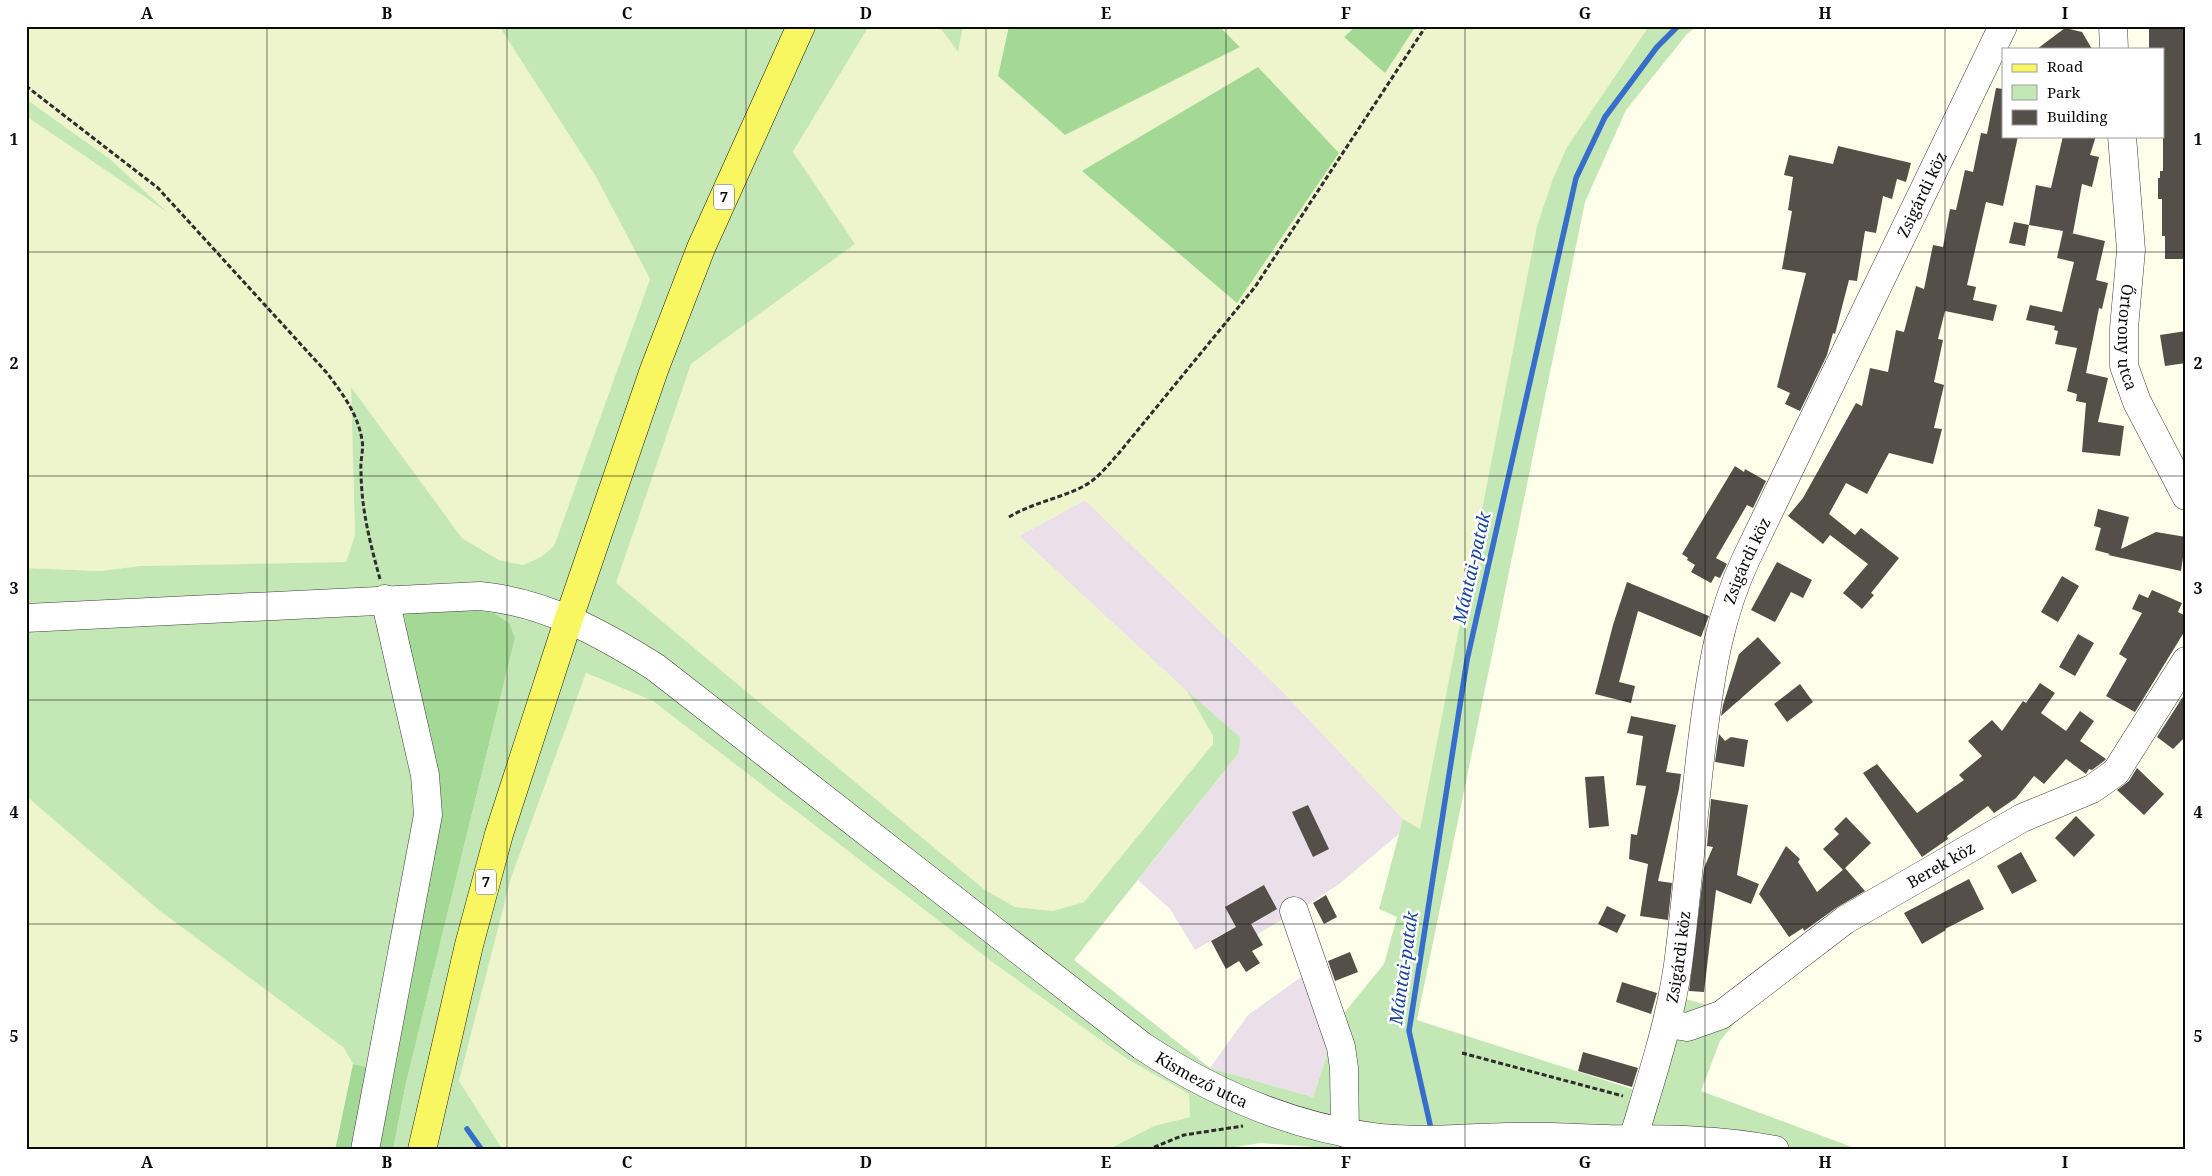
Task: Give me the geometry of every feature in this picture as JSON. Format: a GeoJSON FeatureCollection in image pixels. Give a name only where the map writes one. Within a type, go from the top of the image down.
{"type":"FeatureCollection","features":[{"type":"Feature","properties":{"kind":"main road","name":"7"},"geometry":{"type":"LineString","coordinates":[[422,1150],[469,945],[499,834],[569,618],[654,370],[690,276],[801,26]]}},
{"type":"Feature","properties":{"kind":"street","name":"Zsigárdi köz"},"geometry":{"type":"LineString","coordinates":[[1633,1139],[1668,1024],[1680,951],[1698,771],[1712,668],[1729,599],[2003,26]]}},
{"type":"Feature","properties":{"kind":"street"},"geometry":{"type":"LineString","coordinates":[[2112,26],[2114,48]]}},
{"type":"Feature","properties":{"kind":"street","name":"Őrtorony utca"},"geometry":{"type":"LineString","coordinates":[[2122,138],[2131,250],[2124,328],[2124,366],[2136,402],[2186,496]]}},
{"type":"Feature","properties":{"kind":"street","name":"Kismező utca"},"geometry":{"type":"LineString","coordinates":[[26,618],[385,599],[480,596],[534,605],[569,618],[636,655],[690,692],[1142,1046],[1173,1066],[1228,1095],[1279,1116],[1373,1137],[1529,1143],[1633,1139],[1775,1150]]}},
{"type":"Feature","properties":{"kind":"street"},"geometry":{"type":"LineString","coordinates":[[365,1150],[428,815],[425,775],[385,599]]}},
{"type":"Feature","properties":{"kind":"street","name":"Berek köz"},"geometry":{"type":"LineString","coordinates":[[1668,1024],[1687,1027],[1721,1015],[1844,920],[2022,818],[2092,789],[2104,782],[2116,772],[2185,666]]}},
{"type":"Feature","properties":{"kind":"street"},"geometry":{"type":"LineString","coordinates":[[1294,911],[1341,1047],[1344,1068],[1345,1132]]}},
{"type":"Feature","properties":{"kind":"path"},"geometry":{"type":"LineString","coordinates":[[1009,517],[1026,507],[1083,487],[1098,476],[1119,453],[1254,287],[1426,26]]}},
{"type":"Feature","properties":{"kind":"path"},"geometry":{"type":"LineString","coordinates":[[26,86],[158,188],[321,366],[346,398],[363,442],[360,470],[365,526],[385,599]]}},
{"type":"Feature","properties":{"kind":"path"},"geometry":{"type":"LineString","coordinates":[[1462,1053],[1619,1096],[1646,1096]]}},
{"type":"Feature","properties":{"kind":"path"},"geometry":{"type":"LineString","coordinates":[[1147,1150],[1184,1135],[1261,1123],[1279,1116]]}},
{"type":"Feature","properties":{"kind":"shaded area"},"geometry":{"type":"Polygon","coordinates":[[[1085,500],[1283,692],[1403,819],[1399,834],[1339,884],[1301,909],[1233,948],[1224,933],[1195,950],[1170,909],[1138,880],[1238,754],[1241,738],[1186,691],[1019,536],[1085,500]]]}},
{"type":"Feature","properties":{"kind":"shaded area"},"geometry":{"type":"Polygon","coordinates":[[[1304,975],[1328,1052],[1313,1097],[1210,1068],[1248,1015],[1304,975]]]}},
{"type":"Feature","properties":{"kind":"green space"},"geometry":{"type":"Polygon","coordinates":[[[26,26],[499,26],[595,175],[650,279],[554,546],[541,557],[523,565],[499,560],[462,538],[351,388],[355,535],[346,562],[140,566],[100,571],[26,568],[26,116],[163,209],[110,159],[26,99],[26,26]]]}},
{"type":"Feature","properties":{"kind":"green space"},"geometry":{"type":"Polygon","coordinates":[[[499,26],[869,26],[793,152],[855,244],[691,364],[616,583],[985,890],[1015,907],[1053,911],[1084,902],[1213,744],[1213,736],[1187,691],[1241,738],[1238,754],[1074,960],[1210,1068],[1313,1097],[1328,1052],[1304,975],[1344,1013],[1384,964],[1397,917],[1379,909],[1403,819],[1420,829],[1537,226],[1553,179],[1567,147],[1649,26],[1697,26],[1687,34],[1626,110],[1585,202],[1417,1020],[1635,1090],[1659,991],[1741,1015],[1720,1041],[1701,1091],[1860,1150],[1356,1150],[1260,1143],[1219,1150],[1107,1150],[1154,1126],[1190,1117],[1189,1094],[1127,1059],[995,964],[653,701],[586,673],[511,878],[459,1081],[503,1150],[393,1150],[406,1083],[515,638],[510,624],[440,822],[384,1070],[353,1064],[344,1048],[160,911],[26,796],[26,568],[100,571],[140,566],[346,562],[355,535],[351,387],[462,538],[499,560],[523,565],[541,557],[554,546],[650,279],[595,175],[499,26]]]}},
{"type":"Feature","properties":{"kind":"green space"},"geometry":{"type":"Polygon","coordinates":[[[869,26],[939,26],[958,51],[963,26],[1009,26],[998,76],[1065,135],[1240,46],[1219,26],[1356,26],[1344,37],[1385,73],[1416,26],[1649,26],[1567,147],[1537,226],[1420,829],[1403,819],[1283,692],[1085,500],[1019,536],[1187,691],[1213,736],[1213,744],[1084,902],[1053,911],[1015,907],[985,890],[615,583],[691,364],[855,244],[793,153],[869,26]],[[1338,153],[1082,171],[1237,302],[1338,153]]]}},
{"type":"Feature","properties":{"kind":"green space"},"geometry":{"type":"Polygon","coordinates":[[[939,26],[963,26],[958,52],[939,26]]]}},
{"type":"Feature","properties":{"kind":"green space"},"geometry":{"type":"Polygon","coordinates":[[[1009,26],[1219,26],[1240,47],[1065,135],[998,76],[1009,26]]]}},
{"type":"Feature","properties":{"kind":"green space"},"geometry":{"type":"Polygon","coordinates":[[[1356,26],[1416,26],[1385,73],[1344,37],[1356,26]]]}},
{"type":"Feature","properties":{"kind":"green space"},"geometry":{"type":"Polygon","coordinates":[[[1258,67],[1339,153],[1237,303],[1082,171],[1258,67]]]}},
{"type":"Feature","properties":{"kind":"green space"},"geometry":{"type":"Polygon","coordinates":[[[26,99],[110,159],[167,212],[26,116],[26,99]]]}},
{"type":"Feature","properties":{"kind":"green space"},"geometry":{"type":"Polygon","coordinates":[[[441,606],[494,613],[510,624],[515,638],[406,1083],[393,1150],[335,1150],[353,1064],[384,1070],[440,822],[404,614],[441,606]]]}},
{"type":"Feature","properties":{"kind":"green space"},"geometry":{"type":"Polygon","coordinates":[[[586,673],[653,701],[995,964],[1127,1059],[1189,1094],[1190,1117],[1154,1126],[1107,1150],[503,1150],[459,1081],[511,878],[586,673]]]}},
{"type":"Feature","properties":{"kind":"green space"},"geometry":{"type":"Polygon","coordinates":[[[26,796],[160,911],[344,1048],[353,1064],[335,1150],[26,1150],[26,796]]]}},
{"type":"Feature","properties":{"kind":"building"},"geometry":{"type":"Polygon","coordinates":[[[2152,26],[2186,26],[2186,259],[2165,259],[2165,236],[2162,236],[2162,199],[2158,199],[2158,178],[2160,178],[2160,171],[2163,171],[2164,48],[2149,48],[2149,29],[2152,29],[2152,26]]]}},
{"type":"Feature","properties":{"kind":"building"},"geometry":{"type":"Polygon","coordinates":[[[2065,28],[2082,32],[2091,48],[2038,48],[2065,28]]]}},
{"type":"Feature","properties":{"kind":"building"},"geometry":{"type":"Polygon","coordinates":[[[1996,88],[2002,89],[2002,138],[2018,138],[2003,206],[1986,202],[1967,285],[1976,287],[1973,300],[1997,305],[1993,321],[1945,311],[1938,339],[1943,340],[1934,382],[1944,385],[1934,428],[1942,429],[1933,464],[1889,453],[1867,494],[1846,483],[1829,514],[1855,535],[1861,528],[1899,558],[1871,593],[1874,595],[1862,609],[1843,593],[1868,564],[1830,535],[1823,544],[1788,516],[1803,498],[1856,403],[1862,406],[1870,368],[1888,372],[1896,330],[1904,332],[1916,286],[1924,289],[1933,245],[1943,247],[1950,209],[1956,210],[1965,170],[1973,172],[1981,133],[1987,134],[1996,88]]]}},
{"type":"Feature","properties":{"kind":"building"},"geometry":{"type":"Polygon","coordinates":[[[2063,138],[2095,138],[2090,155],[2099,157],[2092,187],[2082,184],[2073,233],[2071,233],[2105,241],[2096,280],[2108,283],[2102,309],[2099,308],[2086,373],[2108,378],[2098,422],[2124,426],[2120,456],[2082,452],[2086,403],[2076,401],[2077,394],[2067,391],[2077,348],[2055,344],[2058,331],[2054,330],[2055,326],[2026,320],[2030,305],[2062,312],[2074,262],[2057,258],[2063,231],[2029,225],[2036,185],[2051,188],[2063,138]]]}},
{"type":"Feature","properties":{"kind":"building"},"geometry":{"type":"Polygon","coordinates":[[[1838,146],[1911,163],[1906,182],[1897,179],[1892,199],[1883,196],[1876,233],[1865,231],[1857,281],[1849,280],[1835,334],[1833,333],[1827,355],[1800,411],[1785,404],[1790,393],[1777,387],[1806,273],[1782,269],[1792,211],[1788,210],[1793,177],[1784,175],[1789,155],[1833,164],[1838,146]]]}},
{"type":"Feature","properties":{"kind":"building"},"geometry":{"type":"Polygon","coordinates":[[[2014,222],[2029,225],[2025,246],[2009,243],[2014,222]]]}},
{"type":"Feature","properties":{"kind":"building"},"geometry":{"type":"Polygon","coordinates":[[[2186,331],[2186,363],[2165,366],[2160,335],[2186,331]]]}},
{"type":"Feature","properties":{"kind":"building"},"geometry":{"type":"Polygon","coordinates":[[[1735,466],[1744,472],[1745,469],[1766,481],[1753,508],[1747,505],[1716,558],[1727,564],[1720,578],[1715,576],[1711,583],[1691,572],[1695,565],[1682,554],[1735,466]]]}},
{"type":"Feature","properties":{"kind":"building"},"geometry":{"type":"Polygon","coordinates":[[[2098,509],[2129,517],[2121,549],[2156,532],[2186,537],[2181,571],[2108,555],[2110,554],[2095,550],[2101,528],[2094,526],[2098,509]]]}},
{"type":"Feature","properties":{"kind":"building"},"geometry":{"type":"Polygon","coordinates":[[[1777,562],[1812,580],[1803,598],[1791,592],[1775,622],[1751,610],[1777,562]]]}},
{"type":"Feature","properties":{"kind":"building"},"geometry":{"type":"Polygon","coordinates":[[[2062,576],[2079,586],[2058,622],[2041,612],[2062,576]]]}},
{"type":"Feature","properties":{"kind":"building"},"geometry":{"type":"Polygon","coordinates":[[[1627,582],[1709,616],[1701,637],[1638,611],[1619,682],[1635,686],[1631,703],[1595,694],[1613,625],[1627,582]]]}},
{"type":"Feature","properties":{"kind":"building"},"geometry":{"type":"Polygon","coordinates":[[[2152,590],[2182,603],[2178,612],[2186,616],[2186,629],[2135,712],[2106,696],[2127,659],[2119,654],[2142,613],[2132,609],[2139,594],[2148,598],[2152,590]]]}},
{"type":"Feature","properties":{"kind":"building"},"geometry":{"type":"Polygon","coordinates":[[[2078,634],[2094,643],[2075,676],[2059,667],[2078,634]]]}},
{"type":"Feature","properties":{"kind":"building"},"geometry":{"type":"Polygon","coordinates":[[[1758,637],[1781,663],[1721,716],[1739,654],[1758,637]]]}},
{"type":"Feature","properties":{"kind":"building"},"geometry":{"type":"Polygon","coordinates":[[[2040,683],[2055,693],[2041,713],[2066,731],[2080,711],[2094,721],[2080,741],[2106,759],[2092,770],[2089,769],[2086,774],[2066,759],[2044,784],[2034,776],[2016,798],[1994,813],[1988,806],[1947,836],[1948,839],[1922,857],[1863,773],[1877,764],[1917,813],[1964,780],[1959,775],[1982,756],[1968,741],[1992,720],[2002,731],[2023,701],[2026,703],[2040,683]]]}},
{"type":"Feature","properties":{"kind":"building"},"geometry":{"type":"Polygon","coordinates":[[[1800,684],[1813,702],[1787,722],[1774,704],[1800,684]]]}},
{"type":"Feature","properties":{"kind":"building"},"geometry":{"type":"Polygon","coordinates":[[[2186,692],[2186,736],[2173,749],[2157,737],[2186,692]]]}},
{"type":"Feature","properties":{"kind":"building"},"geometry":{"type":"Polygon","coordinates":[[[1631,716],[1676,725],[1666,772],[1681,774],[1658,881],[1672,883],[1668,920],[1640,916],[1648,864],[1629,859],[1631,834],[1637,835],[1646,786],[1636,785],[1643,736],[1627,733],[1631,716]]]}},
{"type":"Feature","properties":{"kind":"building"},"geometry":{"type":"Polygon","coordinates":[[[1719,734],[1725,741],[1731,737],[1748,740],[1744,767],[1715,762],[1719,734]]]}},
{"type":"Feature","properties":{"kind":"building"},"geometry":{"type":"Polygon","coordinates":[[[2137,768],[2164,794],[2144,815],[2117,790],[2129,781],[2137,768]]]}},
{"type":"Feature","properties":{"kind":"building"},"geometry":{"type":"Polygon","coordinates":[[[1604,776],[1609,826],[1589,828],[1585,777],[1604,776]]]}},
{"type":"Feature","properties":{"kind":"building"},"geometry":{"type":"Polygon","coordinates":[[[1711,799],[1748,805],[1737,875],[1759,884],[1751,904],[1716,890],[1704,992],[1689,991],[1704,868],[1713,847],[1707,846],[1711,799]]]}},
{"type":"Feature","properties":{"kind":"building"},"geometry":{"type":"Polygon","coordinates":[[[1308,805],[1329,849],[1313,857],[1292,812],[1308,805]]]}},
{"type":"Feature","properties":{"kind":"building"},"geometry":{"type":"Polygon","coordinates":[[[2076,816],[2095,835],[2074,857],[2055,838],[2076,816]]]}},
{"type":"Feature","properties":{"kind":"building"},"geometry":{"type":"Polygon","coordinates":[[[1846,817],[1871,843],[1843,870],[1823,849],[1839,834],[1834,829],[1846,817]]]}},
{"type":"Feature","properties":{"kind":"building"},"geometry":{"type":"Polygon","coordinates":[[[1786,846],[1800,859],[1798,862],[1817,892],[1845,868],[1865,891],[1836,908],[1804,931],[1803,928],[1789,937],[1759,894],[1786,846]]]}},
{"type":"Feature","properties":{"kind":"building"},"geometry":{"type":"Polygon","coordinates":[[[2021,852],[2037,881],[2012,894],[1997,866],[2021,852]]]}},
{"type":"Feature","properties":{"kind":"building"},"geometry":{"type":"Polygon","coordinates":[[[1969,879],[1984,909],[1945,929],[1922,944],[1904,913],[1969,879]]]}},
{"type":"Feature","properties":{"kind":"building"},"geometry":{"type":"Polygon","coordinates":[[[1264,885],[1277,909],[1251,924],[1263,945],[1252,951],[1260,963],[1246,972],[1239,961],[1226,969],[1211,941],[1236,927],[1225,907],[1264,885]]]}},
{"type":"Feature","properties":{"kind":"building"},"geometry":{"type":"Polygon","coordinates":[[[1326,895],[1337,917],[1324,924],[1313,903],[1326,895]]]}},
{"type":"Feature","properties":{"kind":"building"},"geometry":{"type":"Polygon","coordinates":[[[1607,906],[1626,915],[1617,933],[1598,924],[1607,906]]]}},
{"type":"Feature","properties":{"kind":"building"},"geometry":{"type":"Polygon","coordinates":[[[1350,952],[1358,972],[1335,981],[1328,961],[1350,952]]]}},
{"type":"Feature","properties":{"kind":"building"},"geometry":{"type":"Polygon","coordinates":[[[1622,982],[1657,993],[1651,1014],[1616,1002],[1622,982]]]}},
{"type":"Feature","properties":{"kind":"building"},"geometry":{"type":"Polygon","coordinates":[[[1583,1052],[1638,1068],[1632,1087],[1578,1071],[1583,1052]]]}},
{"type":"Feature","properties":{"kind":"waterway","name":"Mántai-patak"},"geometry":{"type":"LineString","coordinates":[[1432,1133],[1409,1031],[1467,660],[1576,178],[1605,117],[1657,47],[1678,26]]}},
{"type":"Feature","properties":{"kind":"waterway"},"geometry":{"type":"LineString","coordinates":[[467,1129],[482,1150]]}}]}
